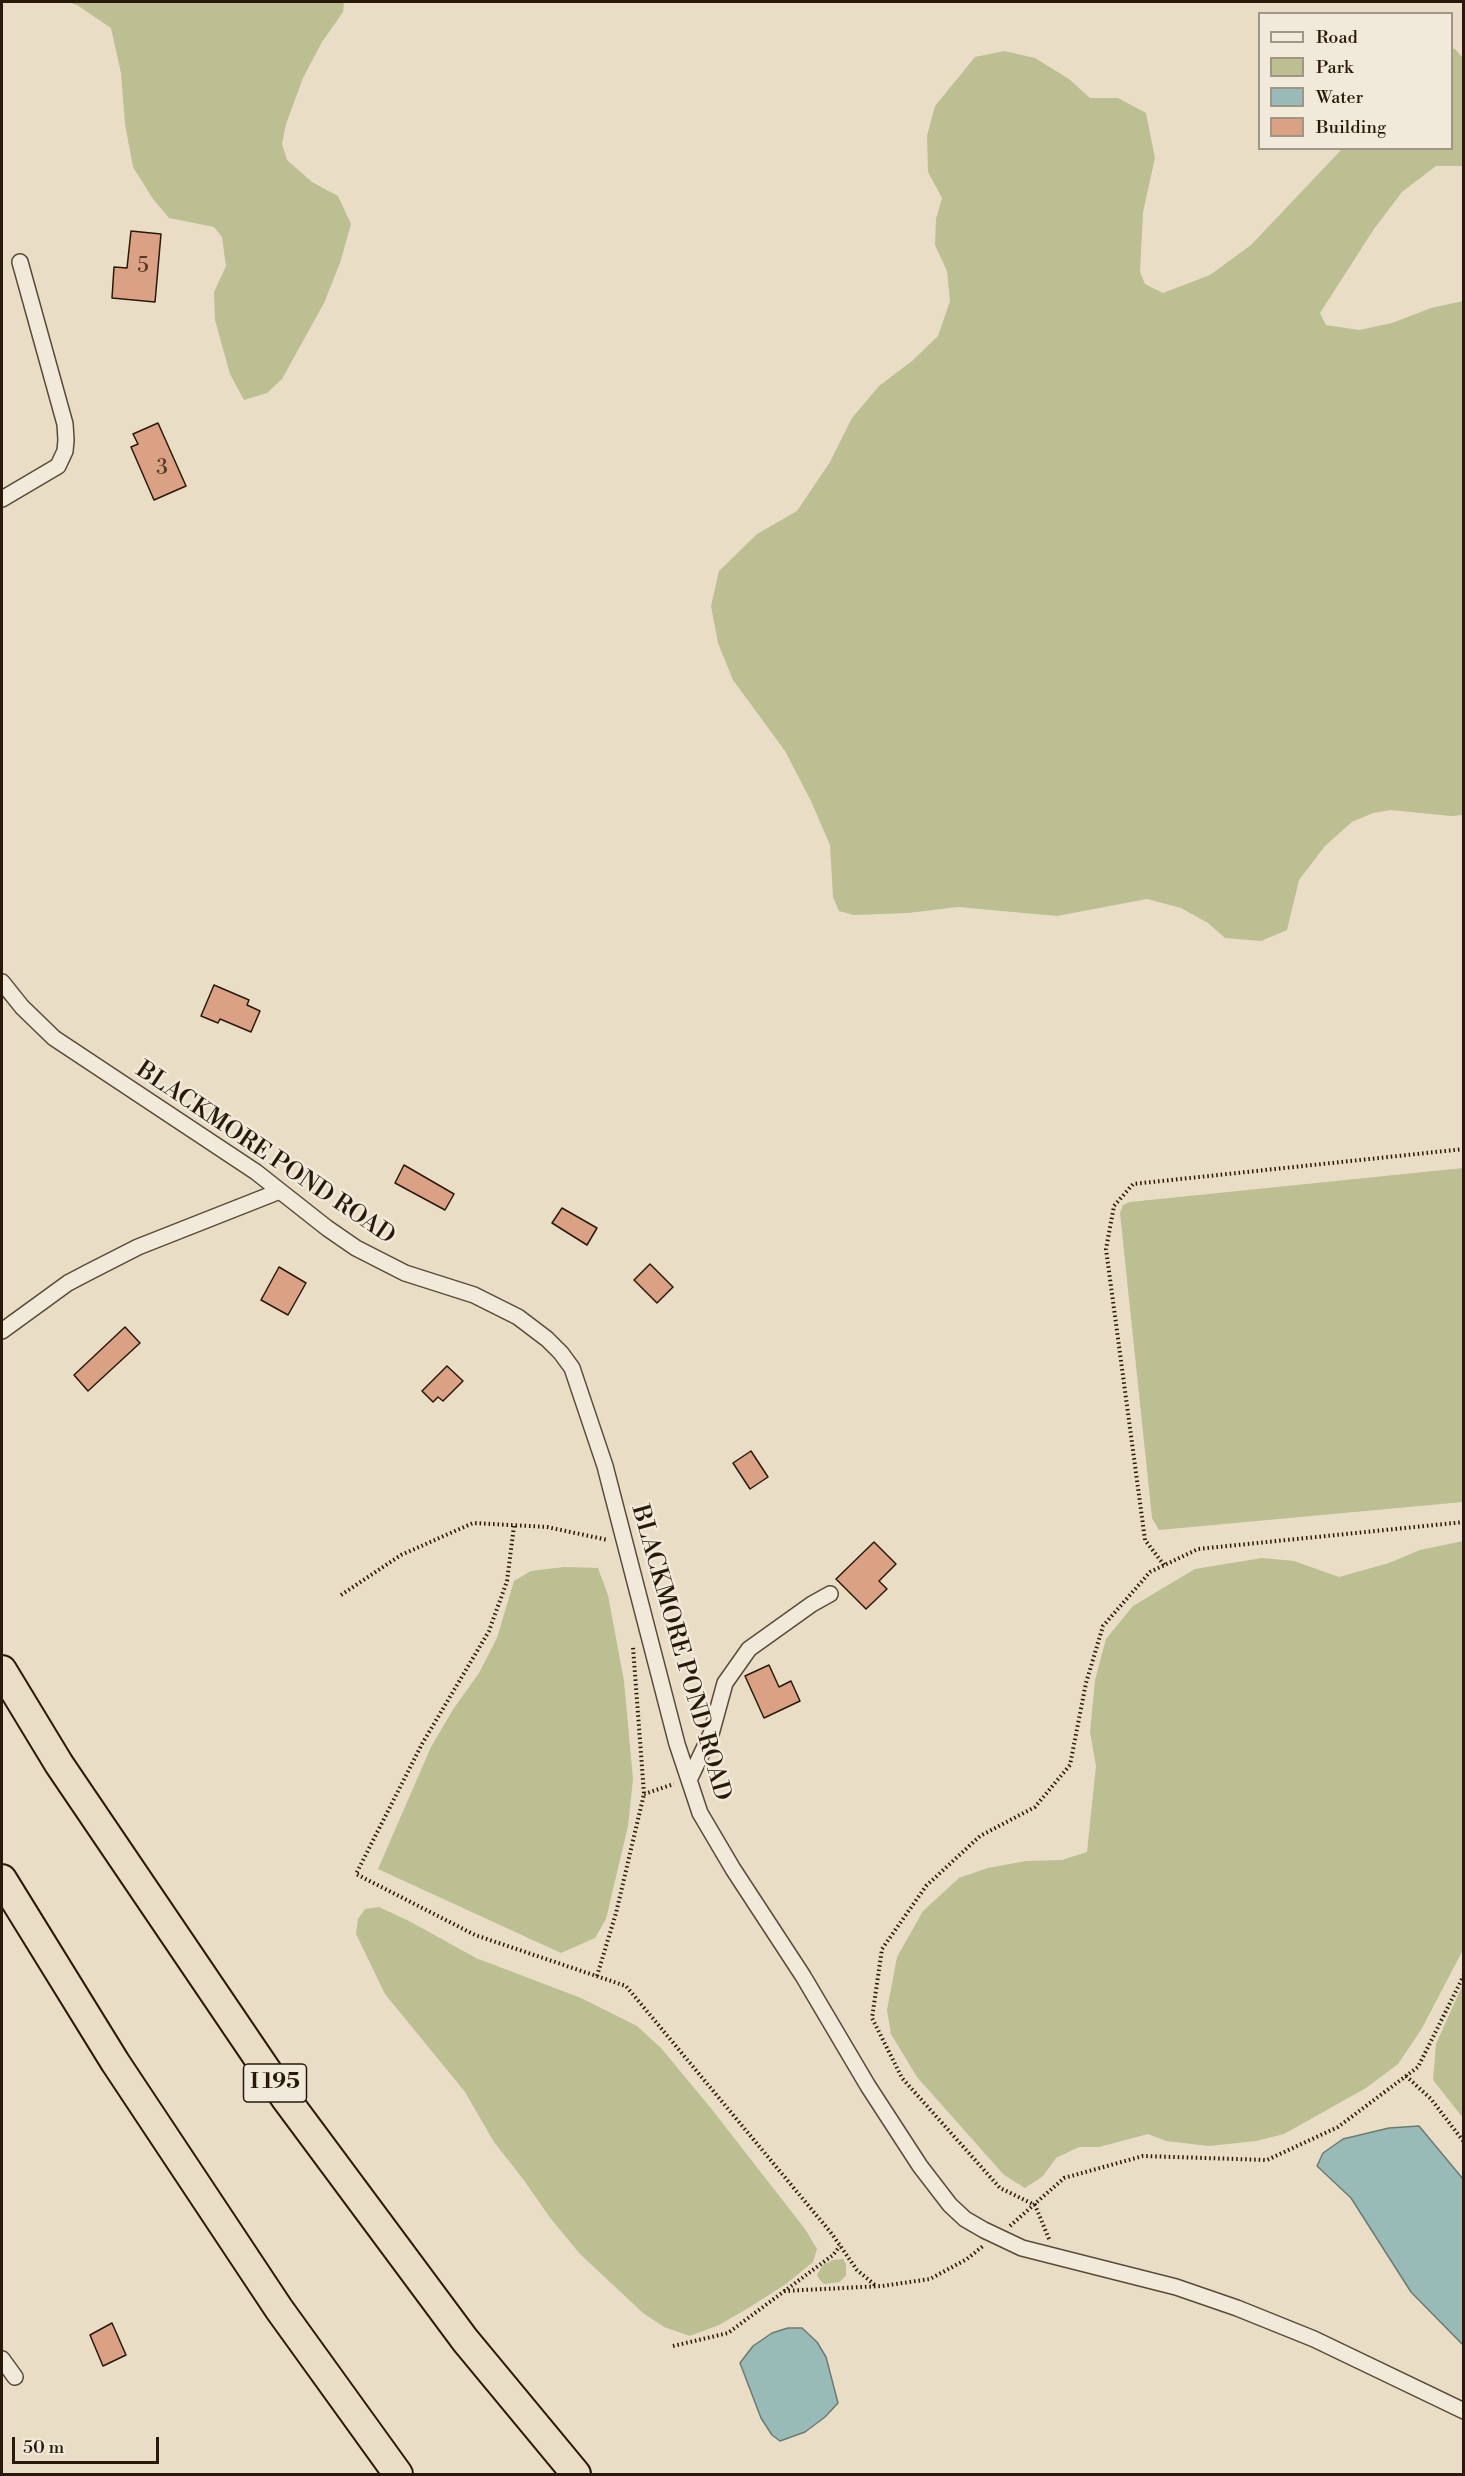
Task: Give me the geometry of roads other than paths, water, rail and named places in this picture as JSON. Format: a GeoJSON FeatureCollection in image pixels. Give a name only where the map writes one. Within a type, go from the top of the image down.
{"type":"FeatureCollection","features":[{"type":"Feature","properties":{"kind":"highway","name":"I 195"},"geometry":{"type":"LineString","coordinates":[[2,1670],[59,1764],[286,2099],[465,2340],[576,2475]]}},
{"type":"Feature","properties":{"kind":"highway"},"geometry":{"type":"LineString","coordinates":[[2,1879],[115,2062],[279,2309],[398,2475]]}},
{"type":"Feature","properties":{"kind":"street"},"geometry":{"type":"LineString","coordinates":[[2,499],[58,466],[65,451],[66,440],[65,424],[20,262]]}},
{"type":"Feature","properties":{"kind":"street","name":"BLACKMORE POND ROAD"},"geometry":{"type":"LineString","coordinates":[[2,982],[22,1007],[54,1038],[256,1172],[356,1248],[405,1273],[483,1299],[518,1317],[554,1346],[572,1368],[605,1466],[677,1744],[700,1813],[733,1869],[803,1976],[868,2086],[920,2166],[950,2205],[966,2218],[1022,2248],[1176,2287],[1237,2308],[1314,2338],[1464,2411]]}},
{"type":"Feature","properties":{"kind":"street"},"geometry":{"type":"LineString","coordinates":[[2,1332],[68,1283],[128,1252],[280,1191]]}},
{"type":"Feature","properties":{"kind":"street"},"geometry":{"type":"LineString","coordinates":[[689,1780],[711,1734],[725,1683],[749,1649],[812,1604],[830,1594]]}},
{"type":"Feature","properties":{"kind":"street"},"geometry":{"type":"LineString","coordinates":[[2,2359],[15,2377]]}},
{"type":"Feature","properties":{"kind":"water"},"geometry":{"type":"Polygon","coordinates":[[[1419,2126],[1463,2179],[1463,2345],[1411,2292],[1351,2198],[1317,2166],[1323,2153],[1343,2139],[1389,2128],[1419,2126]]]}},
{"type":"Feature","properties":{"kind":"water"},"geometry":{"type":"Polygon","coordinates":[[[788,2328],[802,2328],[817,2342],[826,2357],[838,2403],[825,2417],[805,2432],[780,2441],[772,2435],[761,2418],[740,2363],[753,2346],[772,2333],[788,2328]]]}}]}
